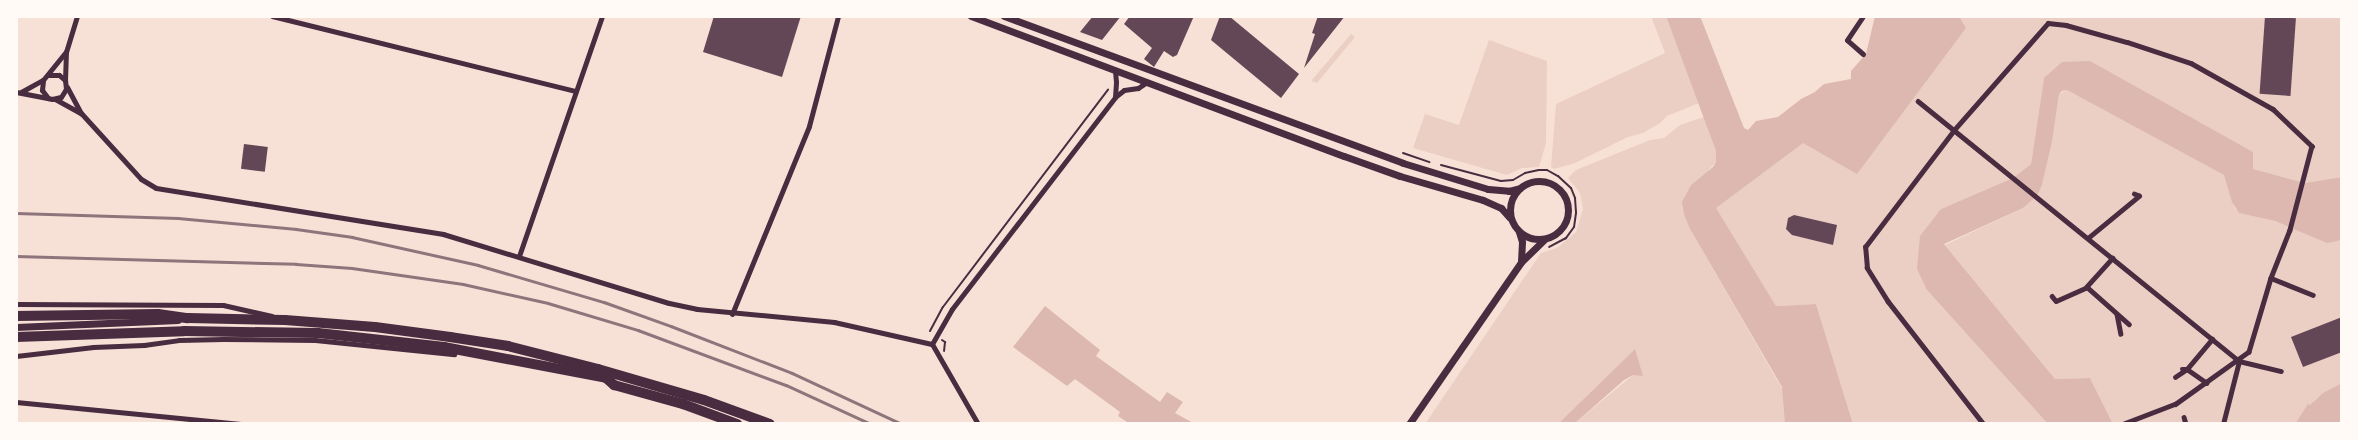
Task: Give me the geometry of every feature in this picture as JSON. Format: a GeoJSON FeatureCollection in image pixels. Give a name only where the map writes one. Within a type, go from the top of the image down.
{"type":"FeatureCollection","features":[{"type":"Feature","properties":{"kind":"highway"},"geometry":{"type":"LineString","coordinates":[[16,316],[158,314],[188,318],[284,320],[375,328],[508,346],[673,390],[770,424]]}},
{"type":"Feature","properties":{"kind":"highway"},"geometry":{"type":"LineString","coordinates":[[16,337],[184,331],[318,333],[444,347],[606,378],[614,385],[683,404],[738,424]]}},
{"type":"Feature","properties":{"kind":"street"},"geometry":{"type":"LineString","coordinates":[[77,16],[66,52],[66,87],[81,113],[141,179],[156,188],[421,230],[518,256],[669,303],[732,314],[834,322],[932,344],[978,424]]}},
{"type":"Feature","properties":{"kind":"street"},"geometry":{"type":"LineString","coordinates":[[272,16],[576,91]]}},
{"type":"Feature","properties":{"kind":"street"},"geometry":{"type":"LineString","coordinates":[[518,256],[602,16]]}},
{"type":"Feature","properties":{"kind":"street"},"geometry":{"type":"LineString","coordinates":[[732,314],[809,126],[838,16]]}},
{"type":"Feature","properties":{"kind":"street"},"geometry":{"type":"LineString","coordinates":[[971,16],[1344,156],[1488,202],[1501,208],[1519,232],[1522,242],[1521,262]]}},
{"type":"Feature","properties":{"kind":"street"},"geometry":{"type":"LineString","coordinates":[[1004,16],[1403,163],[1488,189],[1509,191],[1531,182],[1550,183],[1558,188],[1566,199],[1569,210],[1565,224],[1558,232],[1545,239],[1521,262],[1409,424]]}},
{"type":"Feature","properties":{"kind":"street"},"geometry":{"type":"LineString","coordinates":[[1863,16],[1847,40],[1863,54]]}},
{"type":"Feature","properties":{"kind":"street"},"geometry":{"type":"LineString","coordinates":[[1983,424],[1888,302],[1867,268],[1864,247],[1954,130],[2048,23],[2066,25],[2191,63],[2273,109],[2312,146],[2290,230],[2271,278],[2249,352],[2239,361],[2176,404],[2124,424]]}},
{"type":"Feature","properties":{"kind":"street"},"geometry":{"type":"LineString","coordinates":[[18,92],[43,80],[66,52]]}},
{"type":"Feature","properties":{"kind":"street"},"geometry":{"type":"LineString","coordinates":[[1114,71],[1116,82],[1114,97]]}},
{"type":"Feature","properties":{"kind":"street"},"geometry":{"type":"LineString","coordinates":[[48,75],[59,75],[65,80]]}},
{"type":"Feature","properties":{"kind":"street"},"geometry":{"type":"LineString","coordinates":[[43,80],[42,90],[49,98]]}},
{"type":"Feature","properties":{"kind":"street"},"geometry":{"type":"LineString","coordinates":[[932,344],[952,309],[1114,97],[1124,90],[1138,88],[1147,82]]}},
{"type":"Feature","properties":{"kind":"street"},"geometry":{"type":"LineString","coordinates":[[56,99],[63,95],[66,87]]}},
{"type":"Feature","properties":{"kind":"street"},"geometry":{"type":"LineString","coordinates":[[18,92],[56,99],[81,113]]}},
{"type":"Feature","properties":{"kind":"street"},"geometry":{"type":"LineString","coordinates":[[1918,101],[2239,361],[2282,371]]}},
{"type":"Feature","properties":{"kind":"street"},"geometry":{"type":"LineString","coordinates":[[1510,218],[1511,200],[1520,188]]}},
{"type":"Feature","properties":{"kind":"street"},"geometry":{"type":"LineString","coordinates":[[2088,238],[2139,196],[2134,194]]}},
{"type":"Feature","properties":{"kind":"street"},"geometry":{"type":"LineString","coordinates":[[1519,232],[1535,240],[1545,239]]}},
{"type":"Feature","properties":{"kind":"street"},"geometry":{"type":"LineString","coordinates":[[2052,296],[2056,300],[2087,287],[2113,258]]}},
{"type":"Feature","properties":{"kind":"street"},"geometry":{"type":"LineString","coordinates":[[2271,278],[2312,295]]}},
{"type":"Feature","properties":{"kind":"street"},"geometry":{"type":"LineString","coordinates":[[2087,287],[2129,324]]}},
{"type":"Feature","properties":{"kind":"street"},"geometry":{"type":"LineString","coordinates":[[16,304],[223,304],[284,320]]}},
{"type":"Feature","properties":{"kind":"street"},"geometry":{"type":"LineString","coordinates":[[2117,313],[2121,334]]}},
{"type":"Feature","properties":{"kind":"street"},"geometry":{"type":"LineString","coordinates":[[16,327],[154,322],[188,318]]}},
{"type":"Feature","properties":{"kind":"street"},"geometry":{"type":"LineString","coordinates":[[2175,377],[2212,339]]}},
{"type":"Feature","properties":{"kind":"street"},"geometry":{"type":"LineString","coordinates":[[16,356],[179,340],[315,340],[474,356],[548,370],[606,378]]}},
{"type":"Feature","properties":{"kind":"street"},"geometry":{"type":"LineString","coordinates":[[2224,424],[2239,361]]}},
{"type":"Feature","properties":{"kind":"street"},"geometry":{"type":"LineString","coordinates":[[2184,369],[2207,383]]}},
{"type":"Feature","properties":{"kind":"street"},"geometry":{"type":"LineString","coordinates":[[16,402],[241,424]]}},
{"type":"Feature","properties":{"kind":"street"},"geometry":{"type":"LineString","coordinates":[[2184,417],[2186,424]]}},
{"type":"Feature","properties":{"kind":"path"},"geometry":{"type":"LineString","coordinates":[[930,331],[943,307],[1111,85]]}},
{"type":"Feature","properties":{"kind":"shaded area"},"geometry":{"type":"Polygon","coordinates":[[[1651,16],[1666,16],[1699,103],[1667,116],[1660,123],[1643,133],[1628,137],[1575,163],[1554,169],[1551,167],[1556,104],[1665,53],[1651,16]]]}},
{"type":"Feature","properties":{"kind":"shaded area"},"geometry":{"type":"Polygon","coordinates":[[[1666,16],[1700,16],[1744,128],[1748,130],[1756,121],[1778,117],[1824,84],[1851,79],[1851,71],[1866,54],[1875,16],[1959,16],[1966,28],[1857,174],[1803,143],[1716,208],[1776,306],[1816,304],[1853,424],[1785,424],[1782,387],[1690,229],[1682,202],[1691,185],[1713,167],[1716,162],[1716,151],[1666,16]]]}},
{"type":"Feature","properties":{"kind":"shaded area"},"geometry":{"type":"Polygon","coordinates":[[[1959,16],[2342,16],[2342,177],[2305,183],[2252,169],[2044,78],[2031,164],[2013,178],[1941,209],[1927,290],[2048,424],[1853,424],[1816,304],[1776,306],[1715,208],[1803,142],[1966,28],[1959,16]]]}},
{"type":"Feature","properties":{"kind":"shaded area"},"geometry":{"type":"Polygon","coordinates":[[[1351,34],[1355,37],[1317,83],[1311,81],[1351,34]]]}},
{"type":"Feature","properties":{"kind":"shaded area"},"geometry":{"type":"Polygon","coordinates":[[[1489,40],[1547,61],[1546,143],[1539,167],[1522,168],[1507,175],[1413,148],[1425,114],[1459,125],[1489,40]]]}},
{"type":"Feature","properties":{"kind":"shaded area"},"geometry":{"type":"Polygon","coordinates":[[[2090,61],[2253,152],[2253,169],[2305,183],[2342,177],[2342,240],[2327,243],[2275,221],[2239,213],[2232,202],[2224,175],[2067,90],[2062,91],[2059,94],[2052,142],[2042,185],[2037,196],[2023,208],[1944,244],[2055,379],[2090,378],[2113,424],[2048,424],[1927,290],[1917,269],[1920,236],[1941,209],[2013,178],[2031,164],[2044,78],[2062,62],[2090,61]]]}},
{"type":"Feature","properties":{"kind":"shaded area"},"geometry":{"type":"Polygon","coordinates":[[[2067,90],[2225,175],[2235,208],[2240,213],[2275,221],[2299,231],[2338,241],[2342,240],[2342,383],[2315,400],[2295,424],[2113,424],[2090,378],[2055,379],[1945,245],[2023,208],[2037,196],[2042,185],[2052,142],[2059,94],[2067,90]]]}},
{"type":"Feature","properties":{"kind":"shaded area"},"geometry":{"type":"Polygon","coordinates":[[[1704,117],[1716,151],[1716,162],[1691,185],[1690,229],[1784,392],[1785,424],[1574,424],[1633,375],[1635,349],[1558,424],[1425,424],[1541,253],[1557,248],[1576,232],[1583,209],[1580,193],[1568,178],[1576,170],[1650,140],[1664,138],[1680,125],[1704,117]]]}},
{"type":"Feature","properties":{"kind":"shaded area"},"geometry":{"type":"Polygon","coordinates":[[[1045,306],[1100,350],[1096,356],[1160,402],[1167,392],[1183,402],[1175,413],[1195,424],[1130,424],[1118,416],[1120,412],[1075,379],[1067,386],[1013,347],[1045,306]]]}},
{"type":"Feature","properties":{"kind":"shaded area"},"geometry":{"type":"Polygon","coordinates":[[[1635,349],[1643,376],[1633,375],[1624,380],[1574,424],[1558,424],[1635,349]]]}},
{"type":"Feature","properties":{"kind":"shaded area"},"geometry":{"type":"Polygon","coordinates":[[[2342,383],[2342,424],[2295,424],[2308,404],[2310,405],[2323,393],[2342,383]]]}},
{"type":"Feature","properties":{"kind":"building"},"geometry":{"type":"Polygon","coordinates":[[[714,16],[801,16],[782,77],[703,52],[714,16]]]}},
{"type":"Feature","properties":{"kind":"building"},"geometry":{"type":"Polygon","coordinates":[[[1093,16],[1121,16],[1102,40],[1080,32],[1093,16]]]}},
{"type":"Feature","properties":{"kind":"building"},"geometry":{"type":"Polygon","coordinates":[[[1130,16],[1194,16],[1177,55],[1173,57],[1164,51],[1154,67],[1144,59],[1152,48],[1124,24],[1130,16]]]}},
{"type":"Feature","properties":{"kind":"building"},"geometry":{"type":"Polygon","coordinates":[[[1220,16],[1229,16],[1299,74],[1281,98],[1211,40],[1220,16]]]}},
{"type":"Feature","properties":{"kind":"building"},"geometry":{"type":"Polygon","coordinates":[[[1318,16],[1345,16],[1304,68],[1315,34],[1312,33],[1318,16]]]}},
{"type":"Feature","properties":{"kind":"building"},"geometry":{"type":"Polygon","coordinates":[[[2265,16],[2296,18],[2290,96],[2260,94],[2265,16]]]}},
{"type":"Feature","properties":{"kind":"building"},"geometry":{"type":"Polygon","coordinates":[[[244,144],[268,147],[265,172],[241,169],[244,144]]]}},
{"type":"Feature","properties":{"kind":"building"},"geometry":{"type":"Polygon","coordinates":[[[1794,215],[1837,225],[1833,245],[1792,235],[1786,229],[1788,218],[1794,215]]]}},
{"type":"Feature","properties":{"kind":"building"},"geometry":{"type":"Polygon","coordinates":[[[2342,317],[2342,352],[2303,367],[2291,337],[2342,317]]]}},
{"type":"Feature","properties":{"kind":"railway"},"geometry":{"type":"LineString","coordinates":[[16,213],[178,218],[296,229],[352,237],[478,265],[604,302],[671,326],[792,373],[902,424]]}},
{"type":"Feature","properties":{"kind":"railway"},"geometry":{"type":"LineString","coordinates":[[16,256],[296,264],[352,268],[463,284],[548,303],[638,330],[786,385],[871,424]]}}]}
